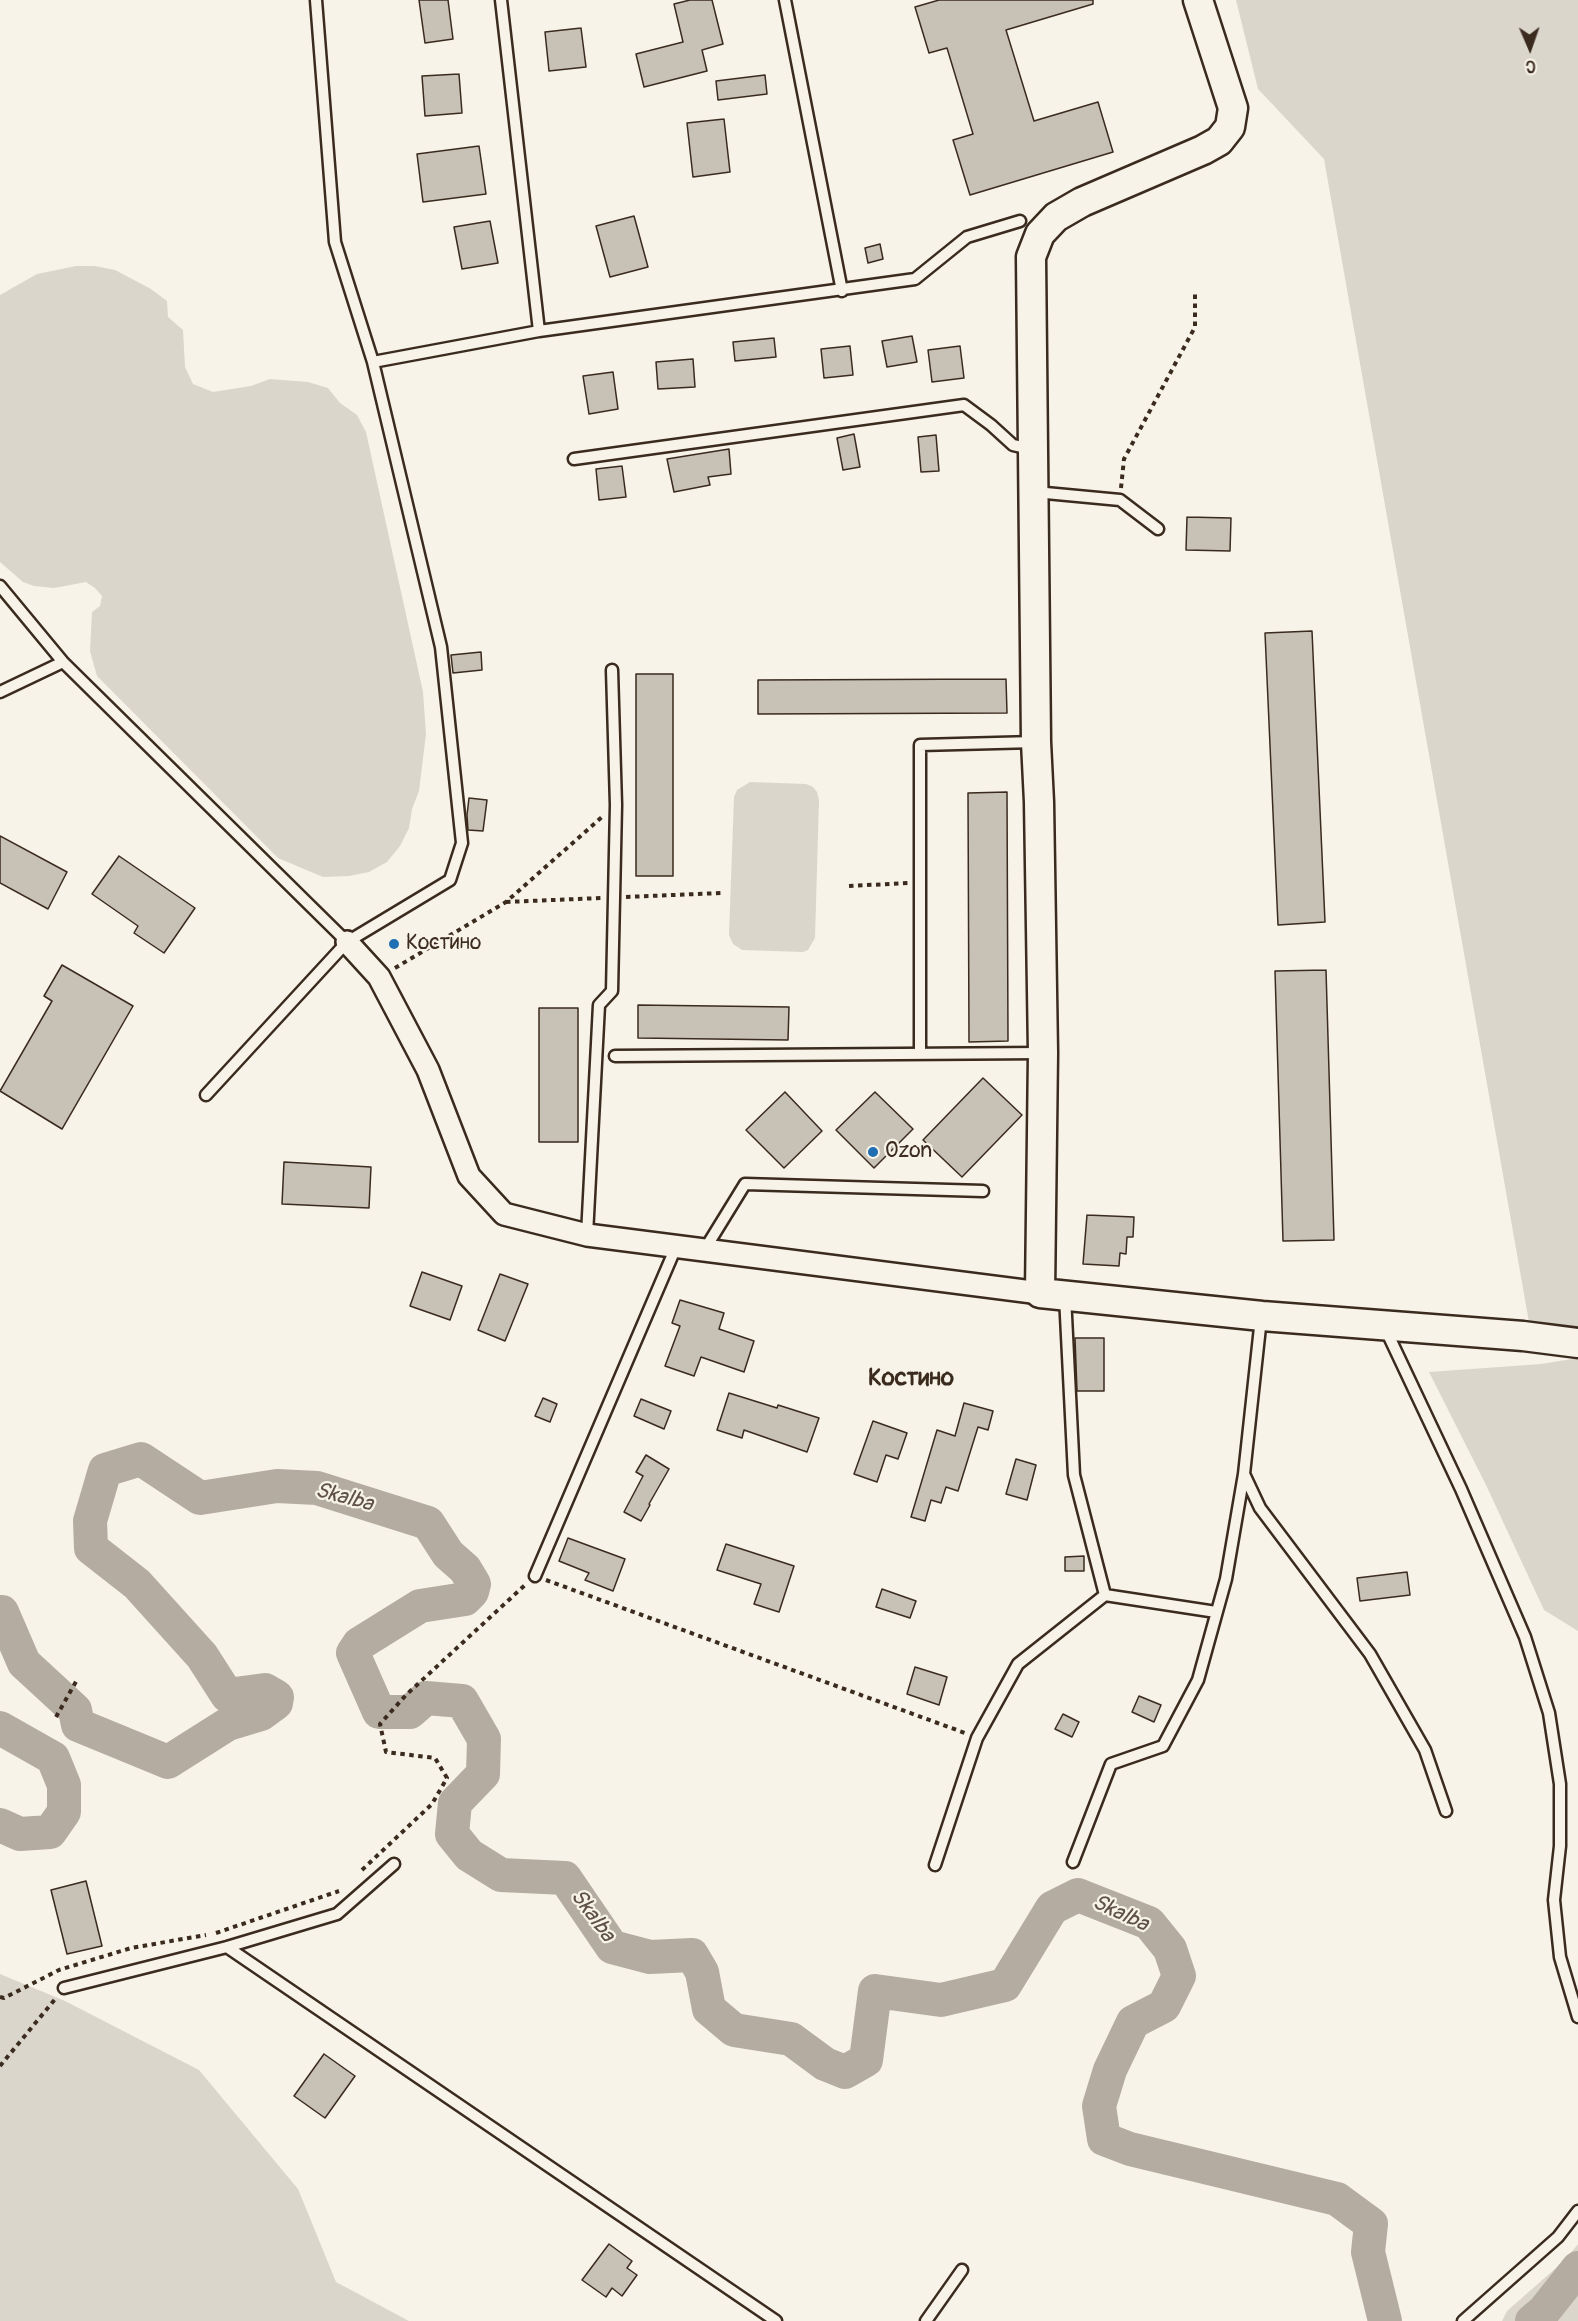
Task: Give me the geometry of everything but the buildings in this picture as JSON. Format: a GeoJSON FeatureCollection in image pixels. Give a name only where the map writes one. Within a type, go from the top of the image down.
{"type":"FeatureCollection","features":[{"type":"Feature","properties":{"kind":"street"},"geometry":{"type":"LineString","coordinates":[[1053,1295],[1043,1053],[1036,742],[1031,258],[1040,234],[1056,217],[1082,202],[1203,150],[1219,141],[1230,127],[1233,108],[1198,0]]}},
{"type":"Feature","properties":{"kind":"street"},"geometry":{"type":"LineString","coordinates":[[347,942],[379,977],[428,1070],[469,1176],[504,1214],[587,1235],[1053,1295],[1262,1316],[1523,1336],[1578,1343]]}},
{"type":"Feature","properties":{"kind":"lane"},"geometry":{"type":"LineString","coordinates":[[206,1095],[347,942],[450,880],[462,843],[441,647],[374,362],[335,242],[316,0]]}},
{"type":"Feature","properties":{"kind":"lane"},"geometry":{"type":"LineString","coordinates":[[501,0],[539,332]]}},
{"type":"Feature","properties":{"kind":"lane"},"geometry":{"type":"LineString","coordinates":[[785,0],[842,291]]}},
{"type":"Feature","properties":{"kind":"lane"},"geometry":{"type":"LineString","coordinates":[[374,362],[539,332],[915,279],[967,237],[1020,220]]}},
{"type":"Feature","properties":{"kind":"lane"},"geometry":{"type":"LineString","coordinates":[[574,459],[964,405],[1013,445],[1034,450]]}},
{"type":"Feature","properties":{"kind":"lane"},"geometry":{"type":"LineString","coordinates":[[1035,492],[1120,500],[1158,529]]}},
{"type":"Feature","properties":{"kind":"lane"},"geometry":{"type":"LineString","coordinates":[[0,586],[63,662],[347,942]]}},
{"type":"Feature","properties":{"kind":"lane"},"geometry":{"type":"LineString","coordinates":[[0,692],[63,662]]}},
{"type":"Feature","properties":{"kind":"lane"},"geometry":{"type":"LineString","coordinates":[[587,1235],[599,1005],[612,991],[616,805],[612,670]]}},
{"type":"Feature","properties":{"kind":"lane"},"geometry":{"type":"LineString","coordinates":[[920,1053],[920,745],[1036,742]]}},
{"type":"Feature","properties":{"kind":"lane"},"geometry":{"type":"LineString","coordinates":[[615,1056],[1043,1053]]}},
{"type":"Feature","properties":{"kind":"lane"},"geometry":{"type":"LineString","coordinates":[[705,1249],[744,1184],[983,1191]]}},
{"type":"Feature","properties":{"kind":"lane"},"geometry":{"type":"LineString","coordinates":[[535,1576],[676,1247]]}},
{"type":"Feature","properties":{"kind":"lane"},"geometry":{"type":"LineString","coordinates":[[1053,1295],[1074,1474],[1105,1595]]}},
{"type":"Feature","properties":{"kind":"lane"},"geometry":{"type":"LineString","coordinates":[[1073,1862],[1112,1764],[1163,1746],[1198,1680],[1226,1579],[1244,1474],[1262,1316]]}},
{"type":"Feature","properties":{"kind":"lane"},"geometry":{"type":"LineString","coordinates":[[1383,1325],[1461,1489],[1525,1637],[1549,1713],[1560,1784],[1560,1846],[1554,1900],[1555,1912],[1560,1957],[1578,2017]]}},
{"type":"Feature","properties":{"kind":"lane"},"geometry":{"type":"LineString","coordinates":[[1244,1474],[1260,1508],[1370,1654],[1425,1750],[1446,1811]]}},
{"type":"Feature","properties":{"kind":"lane"},"geometry":{"type":"LineString","coordinates":[[935,1865],[977,1738],[1018,1664],[1105,1595],[1216,1612]]}},
{"type":"Feature","properties":{"kind":"lane"},"geometry":{"type":"LineString","coordinates":[[64,1988],[228,1947],[337,1914],[394,1864]]}},
{"type":"Feature","properties":{"kind":"lane"},"geometry":{"type":"LineString","coordinates":[[228,1947],[776,2321]]}},
{"type":"Feature","properties":{"kind":"lane"},"geometry":{"type":"LineString","coordinates":[[1463,2321],[1558,2237],[1578,2211]]}},
{"type":"Feature","properties":{"kind":"lane"},"geometry":{"type":"LineString","coordinates":[[926,2321],[962,2270]]}},
{"type":"Feature","properties":{"kind":"path"},"geometry":{"type":"LineString","coordinates":[[1120,500],[1124,459],[1195,327],[1195,290]]}},
{"type":"Feature","properties":{"kind":"path"},"geometry":{"type":"LineString","coordinates":[[379,977],[506,902],[616,805]]}},
{"type":"Feature","properties":{"kind":"path"},"geometry":{"type":"LineString","coordinates":[[849,886],[920,883]]}},
{"type":"Feature","properties":{"kind":"path"},"geometry":{"type":"LineString","coordinates":[[357,1875],[432,1804],[447,1778],[435,1758],[386,1752],[380,1724],[406,1695],[535,1576],[977,1738]]}},
{"type":"Feature","properties":{"kind":"path"},"geometry":{"type":"LineString","coordinates":[[56,1717],[78,1678]]}},
{"type":"Feature","properties":{"kind":"path"},"geometry":{"type":"LineString","coordinates":[[0,1997],[4,1998],[59,1970],[131,1948],[212,1934],[340,1891]]}},
{"type":"Feature","properties":{"kind":"path"},"geometry":{"type":"LineString","coordinates":[[0,2066],[64,1988]]}},
{"type":"Feature","properties":{"kind":"shaded area"},"geometry":{"type":"Polygon","coordinates":[[[1236,0],[1578,0],[1578,1327],[1530,1328],[1324,159],[1258,89],[1236,0]]]}},
{"type":"Feature","properties":{"kind":"shaded area"},"geometry":{"type":"Polygon","coordinates":[[[76,266],[95,266],[115,270],[151,289],[167,301],[168,317],[183,330],[185,367],[193,384],[213,392],[251,386],[270,379],[308,382],[328,388],[340,403],[357,415],[366,432],[423,692],[426,734],[419,791],[412,809],[409,828],[400,846],[387,862],[369,872],[349,876],[323,877],[278,858],[97,676],[90,651],[92,612],[100,606],[102,596],[95,588],[86,582],[54,588],[34,586],[23,582],[0,562],[0,295],[37,274],[76,266]]]}},
{"type":"Feature","properties":{"kind":"shaded area"},"geometry":{"type":"Polygon","coordinates":[[[750,782],[806,784],[817,792],[819,800],[815,938],[808,950],[803,952],[742,950],[733,944],[729,935],[734,797],[737,790],[750,782]]]}},
{"type":"Feature","properties":{"kind":"shaded area"},"geometry":{"type":"Polygon","coordinates":[[[1578,1358],[1578,1631],[1544,1610],[1486,1485],[1429,1372],[1541,1364],[1578,1358]]]}},
{"type":"Feature","properties":{"kind":"shaded area"},"geometry":{"type":"Polygon","coordinates":[[[0,1974],[65,2001],[199,2070],[298,2189],[336,2282],[409,2321],[0,2321],[0,1974]]]}},
{"type":"Feature","properties":{"kind":"shaded area"},"geometry":{"type":"Polygon","coordinates":[[[1578,2244],[1578,2321],[1502,2321],[1507,2311],[1565,2260],[1578,2244]]]}},
{"type":"Feature","properties":{"kind":"waterway","name":"Skalba"},"geometry":{"type":"LineString","coordinates":[[0,1613],[2,1612],[24,1663],[75,1710],[78,1725],[168,1762],[228,1724],[261,1714],[276,1703],[277,1697],[265,1690],[227,1695],[202,1656],[137,1584],[91,1548],[90,1521],[105,1470],[141,1459],[200,1498],[277,1486],[317,1488],[428,1523],[448,1554],[465,1569],[474,1584],[472,1592],[465,1599],[420,1606],[359,1644],[353,1653],[379,1712],[410,1712],[426,1698],[462,1701],[484,1739],[483,1774],[455,1803],[452,1834],[469,1855],[501,1875],[565,1878],[612,1947],[650,1957],[692,1955],[702,1972],[709,2009],[734,2030],[791,2039],[825,2064],[845,2072],[866,2060],[875,1991],[941,2000],[1005,1985],[1052,1908],[1078,1895],[1149,1923],[1170,1949],[1179,1976],[1164,2006],[1133,2022],[1110,2070],[1099,2106],[1104,2139],[1130,2149],[1337,2199],[1371,2224],[1368,2252],[1385,2321]]}},
{"type":"Feature","properties":{"kind":"waterway","name":"Skalba"},"geometry":{"type":"LineString","coordinates":[[0,1728],[53,1758],[64,1785],[64,1812],[50,1832],[20,1834],[0,1825]]}},
{"type":"Feature","properties":{"kind":"waterway","name":"Skalba"},"geometry":{"type":"LineString","coordinates":[[1532,2321],[1544,2311],[1578,2268]]}},
{"type":"Feature","properties":{"kind":"place","name":"Костино"},"geometry":{"type":"Point","coordinates":[394,944]}},
{"type":"Feature","properties":{"kind":"place","name":"Ozon"},"geometry":{"type":"Point","coordinates":[873,1152]}},
{"type":"Feature","properties":{"kind":"district","name":"Костино"},"geometry":{"type":"Point","coordinates":[911,1379]}}]}
